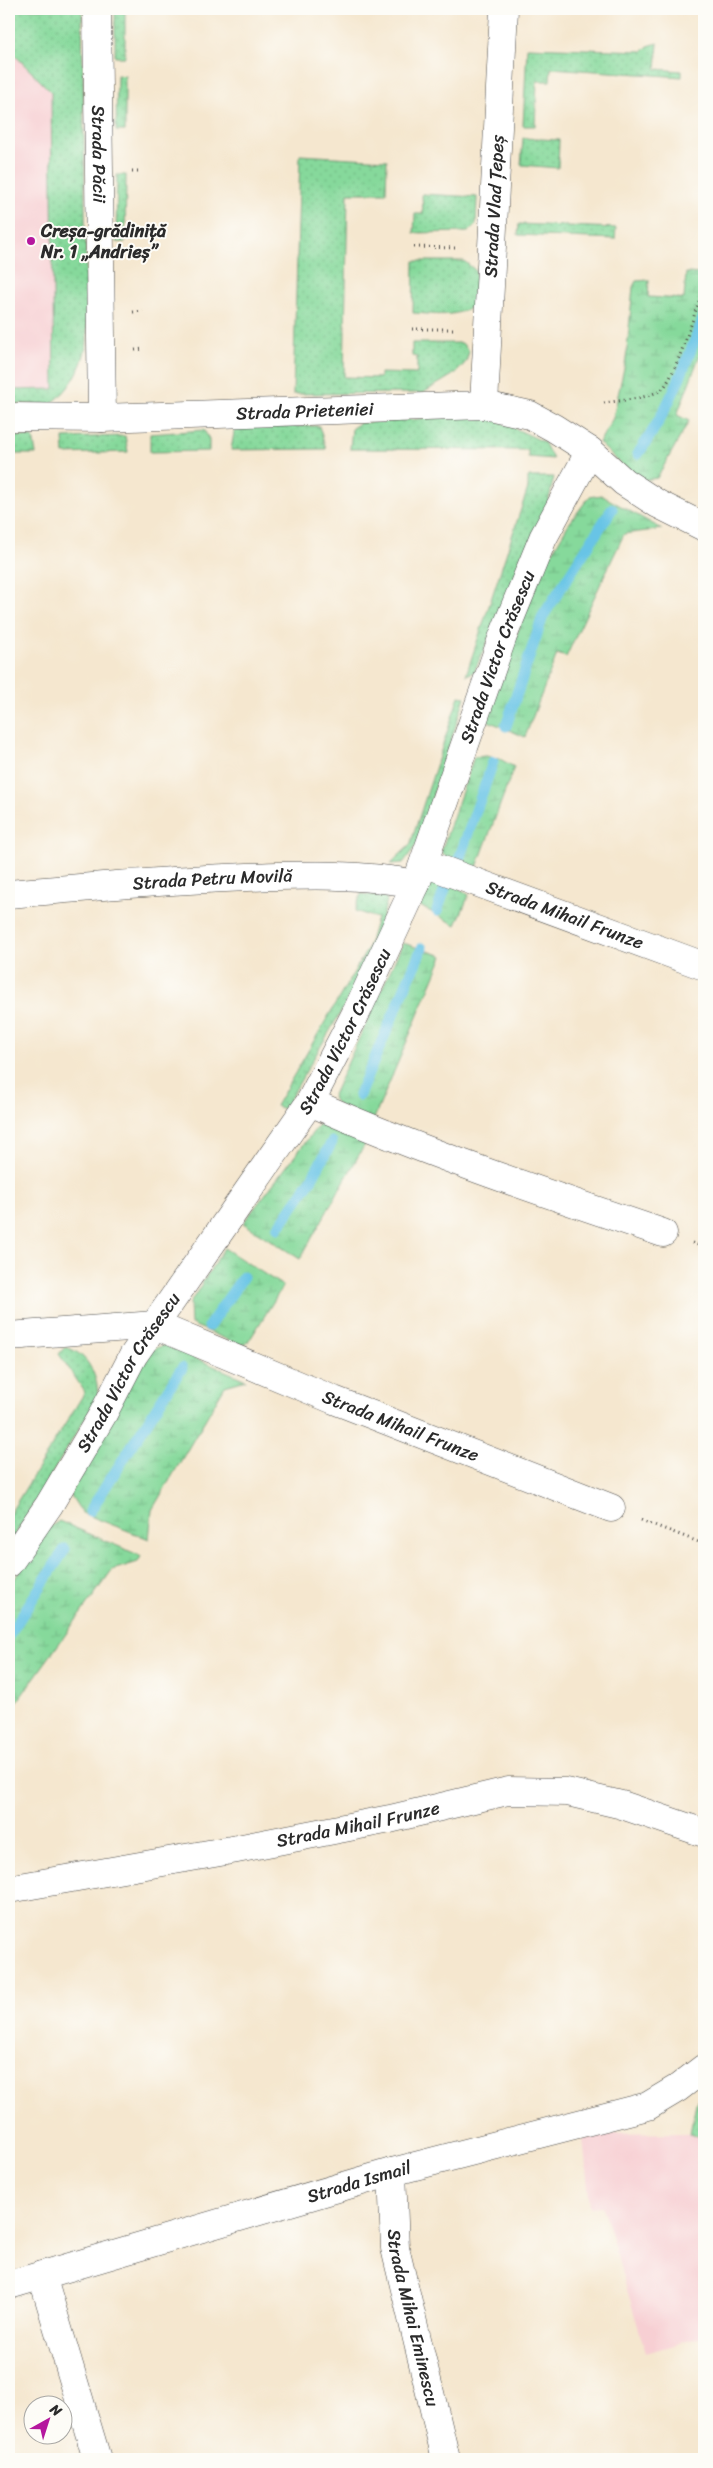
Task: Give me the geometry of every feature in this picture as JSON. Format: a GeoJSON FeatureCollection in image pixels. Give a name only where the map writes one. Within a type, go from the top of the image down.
{"type":"FeatureCollection","features":[{"type":"Feature","properties":{"kind":"street","name":"Strada Păcii"},"geometry":{"type":"LineString","coordinates":[[97,9],[102,418]]}},
{"type":"Feature","properties":{"kind":"street","name":"Strada Vlad Țepeș"},"geometry":{"type":"LineString","coordinates":[[484,405],[504,9]]}},
{"type":"Feature","properties":{"kind":"street","name":"Strada Prieteniei"},"geometry":{"type":"LineString","coordinates":[[9,417],[102,418],[484,405],[530,415],[590,451]]}},
{"type":"Feature","properties":{"kind":"street"},"geometry":{"type":"LineString","coordinates":[[590,451],[624,482],[658,504],[704,527]]}},
{"type":"Feature","properties":{"kind":"street","name":"Strada Victor Crăsescu"},"geometry":{"type":"LineString","coordinates":[[9,1563],[49,1505],[103,1414],[133,1356],[310,1102],[357,1011],[420,874],[507,627],[543,538],[590,451]]}},
{"type":"Feature","properties":{"kind":"street","name":"Strada Petru Movilă"},"geometry":{"type":"LineString","coordinates":[[9,894],[161,880],[304,875],[379,877],[420,874]]}},
{"type":"Feature","properties":{"kind":"street","name":"Strada Mihail Frunze"},"geometry":{"type":"LineString","coordinates":[[420,874],[704,966]]}},
{"type":"Feature","properties":{"kind":"street"},"geometry":{"type":"LineString","coordinates":[[310,1102],[396,1138],[536,1190],[663,1233]]}},
{"type":"Feature","properties":{"kind":"street"},"geometry":{"type":"LineString","coordinates":[[9,1336],[155,1325]]}},
{"type":"Feature","properties":{"kind":"street","name":"Strada Mihail Frunze"},"geometry":{"type":"LineString","coordinates":[[155,1325],[334,1400],[611,1508]]}},
{"type":"Feature","properties":{"kind":"street","name":"Strada Mihail Frunze"},"geometry":{"type":"LineString","coordinates":[[9,1889],[237,1849],[390,1819],[508,1791],[567,1792],[622,1805],[704,1833]]}},
{"type":"Feature","properties":{"kind":"street","name":"Strada Ismail"},"geometry":{"type":"LineString","coordinates":[[9,2285],[392,2172],[648,2106],[678,2088],[704,2068]]}},
{"type":"Feature","properties":{"kind":"street","name":"Strada Mihai Eminescu"},"geometry":{"type":"LineString","coordinates":[[392,2172],[395,2248],[446,2459]]}},
{"type":"Feature","properties":{"kind":"street"},"geometry":{"type":"LineString","coordinates":[[42,2275],[97,2459]]}},
{"type":"Feature","properties":{"kind":"path"},"geometry":{"type":"LineString","coordinates":[[414,247],[492,249]]}},
{"type":"Feature","properties":{"kind":"path"},"geometry":{"type":"LineString","coordinates":[[604,403],[652,394],[664,388],[683,345],[704,286]]}},
{"type":"Feature","properties":{"kind":"path"},"geometry":{"type":"LineString","coordinates":[[412,329],[488,330]]}},
{"type":"Feature","properties":{"kind":"path"},"geometry":{"type":"LineString","coordinates":[[611,1508],[704,1544]]}},
{"type":"Feature","properties":{"kind":"shaded area","name":"Creșa-grădiniță Nr. 1 „Andrieș”"},"geometry":{"type":"Polygon","coordinates":[[[9,49],[51,92],[54,390],[9,390],[9,49]]]}},
{"type":"Feature","properties":{"kind":"shaded area"},"geometry":{"type":"Polygon","coordinates":[[[689,2133],[704,2138],[704,2336],[646,2353],[602,2206],[590,2207],[583,2139],[602,2134],[689,2133]]]}},
{"type":"Feature","properties":{"kind":"green space"},"geometry":{"type":"Polygon","coordinates":[[[9,9],[82,9],[87,342],[75,377],[65,391],[51,404],[9,404],[9,390],[54,389],[51,92],[9,49],[9,9]]]}},
{"type":"Feature","properties":{"kind":"green space"},"geometry":{"type":"Polygon","coordinates":[[[115,9],[125,9],[125,57],[115,57],[115,9]]]}},
{"type":"Feature","properties":{"kind":"green space"},"geometry":{"type":"Polygon","coordinates":[[[658,43],[656,69],[682,71],[682,77],[551,68],[550,81],[537,81],[535,126],[523,126],[527,47],[643,51],[648,46],[658,43]]]}},
{"type":"Feature","properties":{"kind":"green space"},"geometry":{"type":"Polygon","coordinates":[[[117,75],[125,76],[125,131],[116,131],[117,75]]]}},
{"type":"Feature","properties":{"kind":"green space"},"geometry":{"type":"Polygon","coordinates":[[[523,138],[559,140],[558,168],[521,165],[523,138]]]}},
{"type":"Feature","properties":{"kind":"green space"},"geometry":{"type":"Polygon","coordinates":[[[300,155],[387,160],[386,193],[348,193],[344,377],[380,378],[380,373],[417,374],[417,357],[412,356],[412,343],[462,343],[469,351],[466,362],[456,373],[423,393],[293,394],[300,155]]]}},
{"type":"Feature","properties":{"kind":"green space"},"geometry":{"type":"Polygon","coordinates":[[[117,175],[126,175],[125,242],[116,242],[117,175]]]}},
{"type":"Feature","properties":{"kind":"green space"},"geometry":{"type":"Polygon","coordinates":[[[422,194],[477,197],[476,225],[468,232],[414,233],[415,214],[423,214],[422,194]]]}},
{"type":"Feature","properties":{"kind":"green space"},"geometry":{"type":"Polygon","coordinates":[[[519,224],[616,228],[615,239],[518,235],[519,224]]]}},
{"type":"Feature","properties":{"kind":"green space"},"geometry":{"type":"Polygon","coordinates":[[[704,245],[704,344],[677,415],[689,421],[657,478],[644,480],[623,466],[599,443],[613,418],[626,359],[633,287],[636,281],[649,280],[648,297],[684,299],[686,273],[703,274],[704,245]]]}},
{"type":"Feature","properties":{"kind":"green space"},"geometry":{"type":"Polygon","coordinates":[[[414,261],[464,261],[476,271],[475,304],[468,309],[453,314],[413,313],[414,261]]]}},
{"type":"Feature","properties":{"kind":"green space"},"geometry":{"type":"Polygon","coordinates":[[[477,415],[501,422],[544,442],[553,459],[528,457],[528,450],[350,449],[352,428],[360,423],[477,415]]]}},
{"type":"Feature","properties":{"kind":"green space"},"geometry":{"type":"Polygon","coordinates":[[[319,426],[326,449],[231,450],[235,427],[319,426]]]}},
{"type":"Feature","properties":{"kind":"green space"},"geometry":{"type":"Polygon","coordinates":[[[204,430],[209,439],[209,451],[150,452],[150,434],[204,430]]]}},
{"type":"Feature","properties":{"kind":"green space"},"geometry":{"type":"Polygon","coordinates":[[[9,436],[33,437],[36,454],[9,454],[9,436]]]}},
{"type":"Feature","properties":{"kind":"green space"},"geometry":{"type":"Polygon","coordinates":[[[125,436],[128,452],[64,454],[63,438],[125,436]]]}},
{"type":"Feature","properties":{"kind":"green space"},"geometry":{"type":"Polygon","coordinates":[[[528,477],[554,477],[548,503],[474,672],[466,675],[528,488],[528,477]]]}},
{"type":"Feature","properties":{"kind":"green space"},"geometry":{"type":"Polygon","coordinates":[[[601,495],[662,529],[624,534],[566,657],[557,654],[525,737],[486,720],[537,579],[568,525],[589,497],[601,495]]]}},
{"type":"Feature","properties":{"kind":"green space"},"geometry":{"type":"Polygon","coordinates":[[[459,696],[465,697],[417,844],[403,863],[390,864],[410,845],[459,696]]]}},
{"type":"Feature","properties":{"kind":"green space"},"geometry":{"type":"Polygon","coordinates":[[[486,756],[500,759],[514,767],[474,875],[452,864],[441,852],[474,757],[486,756]]]}},
{"type":"Feature","properties":{"kind":"green space"},"geometry":{"type":"Polygon","coordinates":[[[435,881],[457,887],[469,895],[456,925],[420,906],[430,883],[435,881]]]}},
{"type":"Feature","properties":{"kind":"green space"},"geometry":{"type":"Polygon","coordinates":[[[361,894],[384,896],[387,900],[376,942],[352,993],[284,1109],[276,1106],[368,948],[377,918],[355,911],[361,894]]]}},
{"type":"Feature","properties":{"kind":"green space"},"geometry":{"type":"Polygon","coordinates":[[[403,943],[443,956],[373,1121],[338,1105],[332,1097],[403,943]]]}},
{"type":"Feature","properties":{"kind":"green space"},"geometry":{"type":"Polygon","coordinates":[[[321,1122],[336,1125],[368,1139],[300,1259],[243,1223],[321,1122]]]}},
{"type":"Feature","properties":{"kind":"green space"},"geometry":{"type":"Polygon","coordinates":[[[224,1248],[283,1286],[249,1341],[242,1346],[191,1324],[190,1303],[224,1248]]]}},
{"type":"Feature","properties":{"kind":"green space"},"geometry":{"type":"Polygon","coordinates":[[[165,1345],[246,1380],[225,1386],[152,1510],[149,1539],[82,1513],[70,1494],[148,1351],[165,1345]]]}},
{"type":"Feature","properties":{"kind":"green space"},"geometry":{"type":"Polygon","coordinates":[[[65,1347],[80,1354],[90,1366],[96,1381],[98,1397],[9,1545],[9,1515],[85,1392],[59,1354],[65,1347]]]}},
{"type":"Feature","properties":{"kind":"green space"},"geometry":{"type":"Polygon","coordinates":[[[59,1521],[141,1556],[138,1562],[112,1570],[9,1713],[9,1589],[42,1532],[59,1521]]]}},
{"type":"Feature","properties":{"kind":"green space"},"geometry":{"type":"Polygon","coordinates":[[[704,2093],[704,2138],[690,2133],[696,2104],[704,2093]]]}},
{"type":"Feature","properties":{"kind":"waterway"},"geometry":{"type":"LineString","coordinates":[[638,454],[659,421],[683,370],[704,316]]}},
{"type":"Feature","properties":{"kind":"waterway"},"geometry":{"type":"LineString","coordinates":[[506,726],[543,616],[612,509]]}},
{"type":"Feature","properties":{"kind":"waterway"},"geometry":{"type":"LineString","coordinates":[[458,862],[493,762]]}},
{"type":"Feature","properties":{"kind":"waterway"},"geometry":{"type":"LineString","coordinates":[[437,911],[445,889]]}},
{"type":"Feature","properties":{"kind":"waterway"},"geometry":{"type":"LineString","coordinates":[[359,1095],[422,948]]}},
{"type":"Feature","properties":{"kind":"waterway"},"geometry":{"type":"LineString","coordinates":[[278,1228],[311,1180],[332,1142]]}},
{"type":"Feature","properties":{"kind":"waterway"},"geometry":{"type":"LineString","coordinates":[[209,1326],[243,1277]]}},
{"type":"Feature","properties":{"kind":"waterway"},"geometry":{"type":"LineString","coordinates":[[90,1511],[182,1368]]}},
{"type":"Feature","properties":{"kind":"waterway"},"geometry":{"type":"LineString","coordinates":[[9,1635],[65,1549]]}},
{"type":"Feature","properties":{"kind":"place","name":"Creșa-grădiniță Nr. 1 „Andrieș”"},"geometry":{"type":"Point","coordinates":[31,241]}}]}
